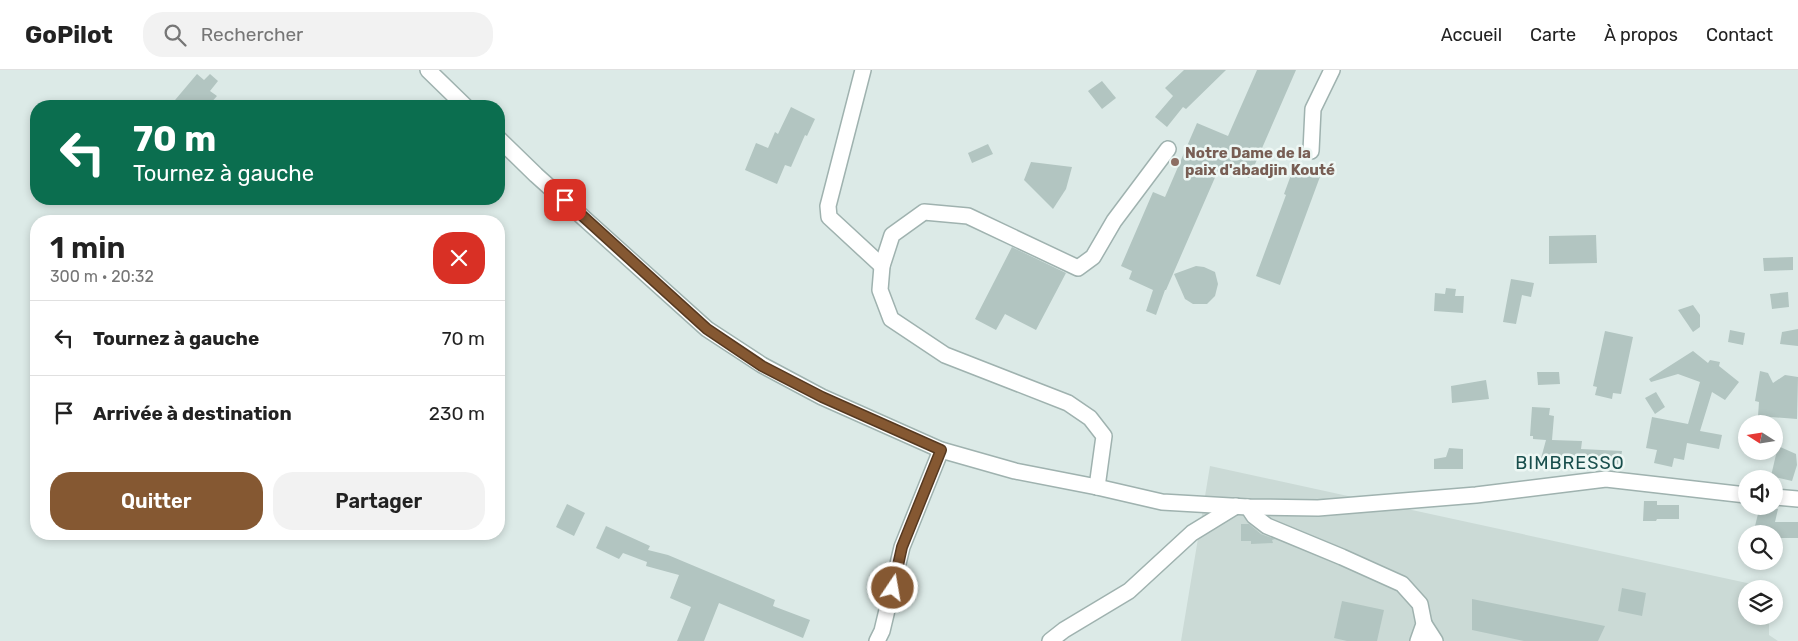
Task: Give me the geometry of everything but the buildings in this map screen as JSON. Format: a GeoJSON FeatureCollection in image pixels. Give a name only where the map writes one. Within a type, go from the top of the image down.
{"type":"FeatureCollection","features":[{"type":"Feature","properties":{"kind":"street"},"geometry":{"type":"LineString","coordinates":[[428,70],[459,100]]}},
{"type":"Feature","properties":{"kind":"street"},"geometry":{"type":"LineString","coordinates":[[863,70],[828,206],[828,217],[882,266]]}},
{"type":"Feature","properties":{"kind":"street"},"geometry":{"type":"LineString","coordinates":[[1311,151],[1313,109],[1332,70]]}},
{"type":"Feature","properties":{"kind":"street"},"geometry":{"type":"LineString","coordinates":[[505,144],[536,175],[707,329],[762,366],[805,388],[941,450],[1015,471],[1162,502],[1318,508],[1476,495],[1606,480],[1738,494]]}},
{"type":"Feature","properties":{"kind":"street"},"geometry":{"type":"LineString","coordinates":[[1097,487],[1104,436],[1090,418],[1068,403],[945,355],[890,319],[880,290],[882,266],[892,235],[924,212],[968,216],[1078,268],[1093,257],[1114,221],[1168,149]]}},
{"type":"Feature","properties":{"kind":"street"},"geometry":{"type":"LineString","coordinates":[[877,641],[882,631],[902,547],[941,450]]}},
{"type":"Feature","properties":{"kind":"street"},"geometry":{"type":"LineString","coordinates":[[1783,498],[1798,499]]}},
{"type":"Feature","properties":{"kind":"street"},"geometry":{"type":"LineString","coordinates":[[1242,506],[1267,526],[1402,584],[1420,604],[1424,624],[1435,641]]}},
{"type":"Feature","properties":{"kind":"street"},"geometry":{"type":"LineString","coordinates":[[1050,641],[1064,630],[1129,591],[1192,533],[1242,506]]}},
{"type":"Feature","properties":{"kind":"street"},"geometry":{"type":"LineString","coordinates":[[1418,641],[1424,624]]}},
{"type":"Feature","properties":{"kind":"shaded area"},"geometry":{"type":"Polygon","coordinates":[[[1210,466],[1738,581],[1738,625],[1769,625],[1769,635],[1778,641],[1181,641],[1210,466]]]}},
{"type":"Feature","properties":{"kind":"place","name":"Notre Dame de la paix d'abadjin Kouté"},"geometry":{"type":"Point","coordinates":[1175,162]}},
{"type":"Feature","properties":{"kind":"district","name":"BIMBRESSO"},"geometry":{"type":"Point","coordinates":[1570,463]}},
{"type":"Feature","properties":{"kind":"route"},"geometry":{"type":"LineString","coordinates":[[565,200],[707,329],[762,366],[822,397],[941,450],[902,547],[893,588]]}}]}
